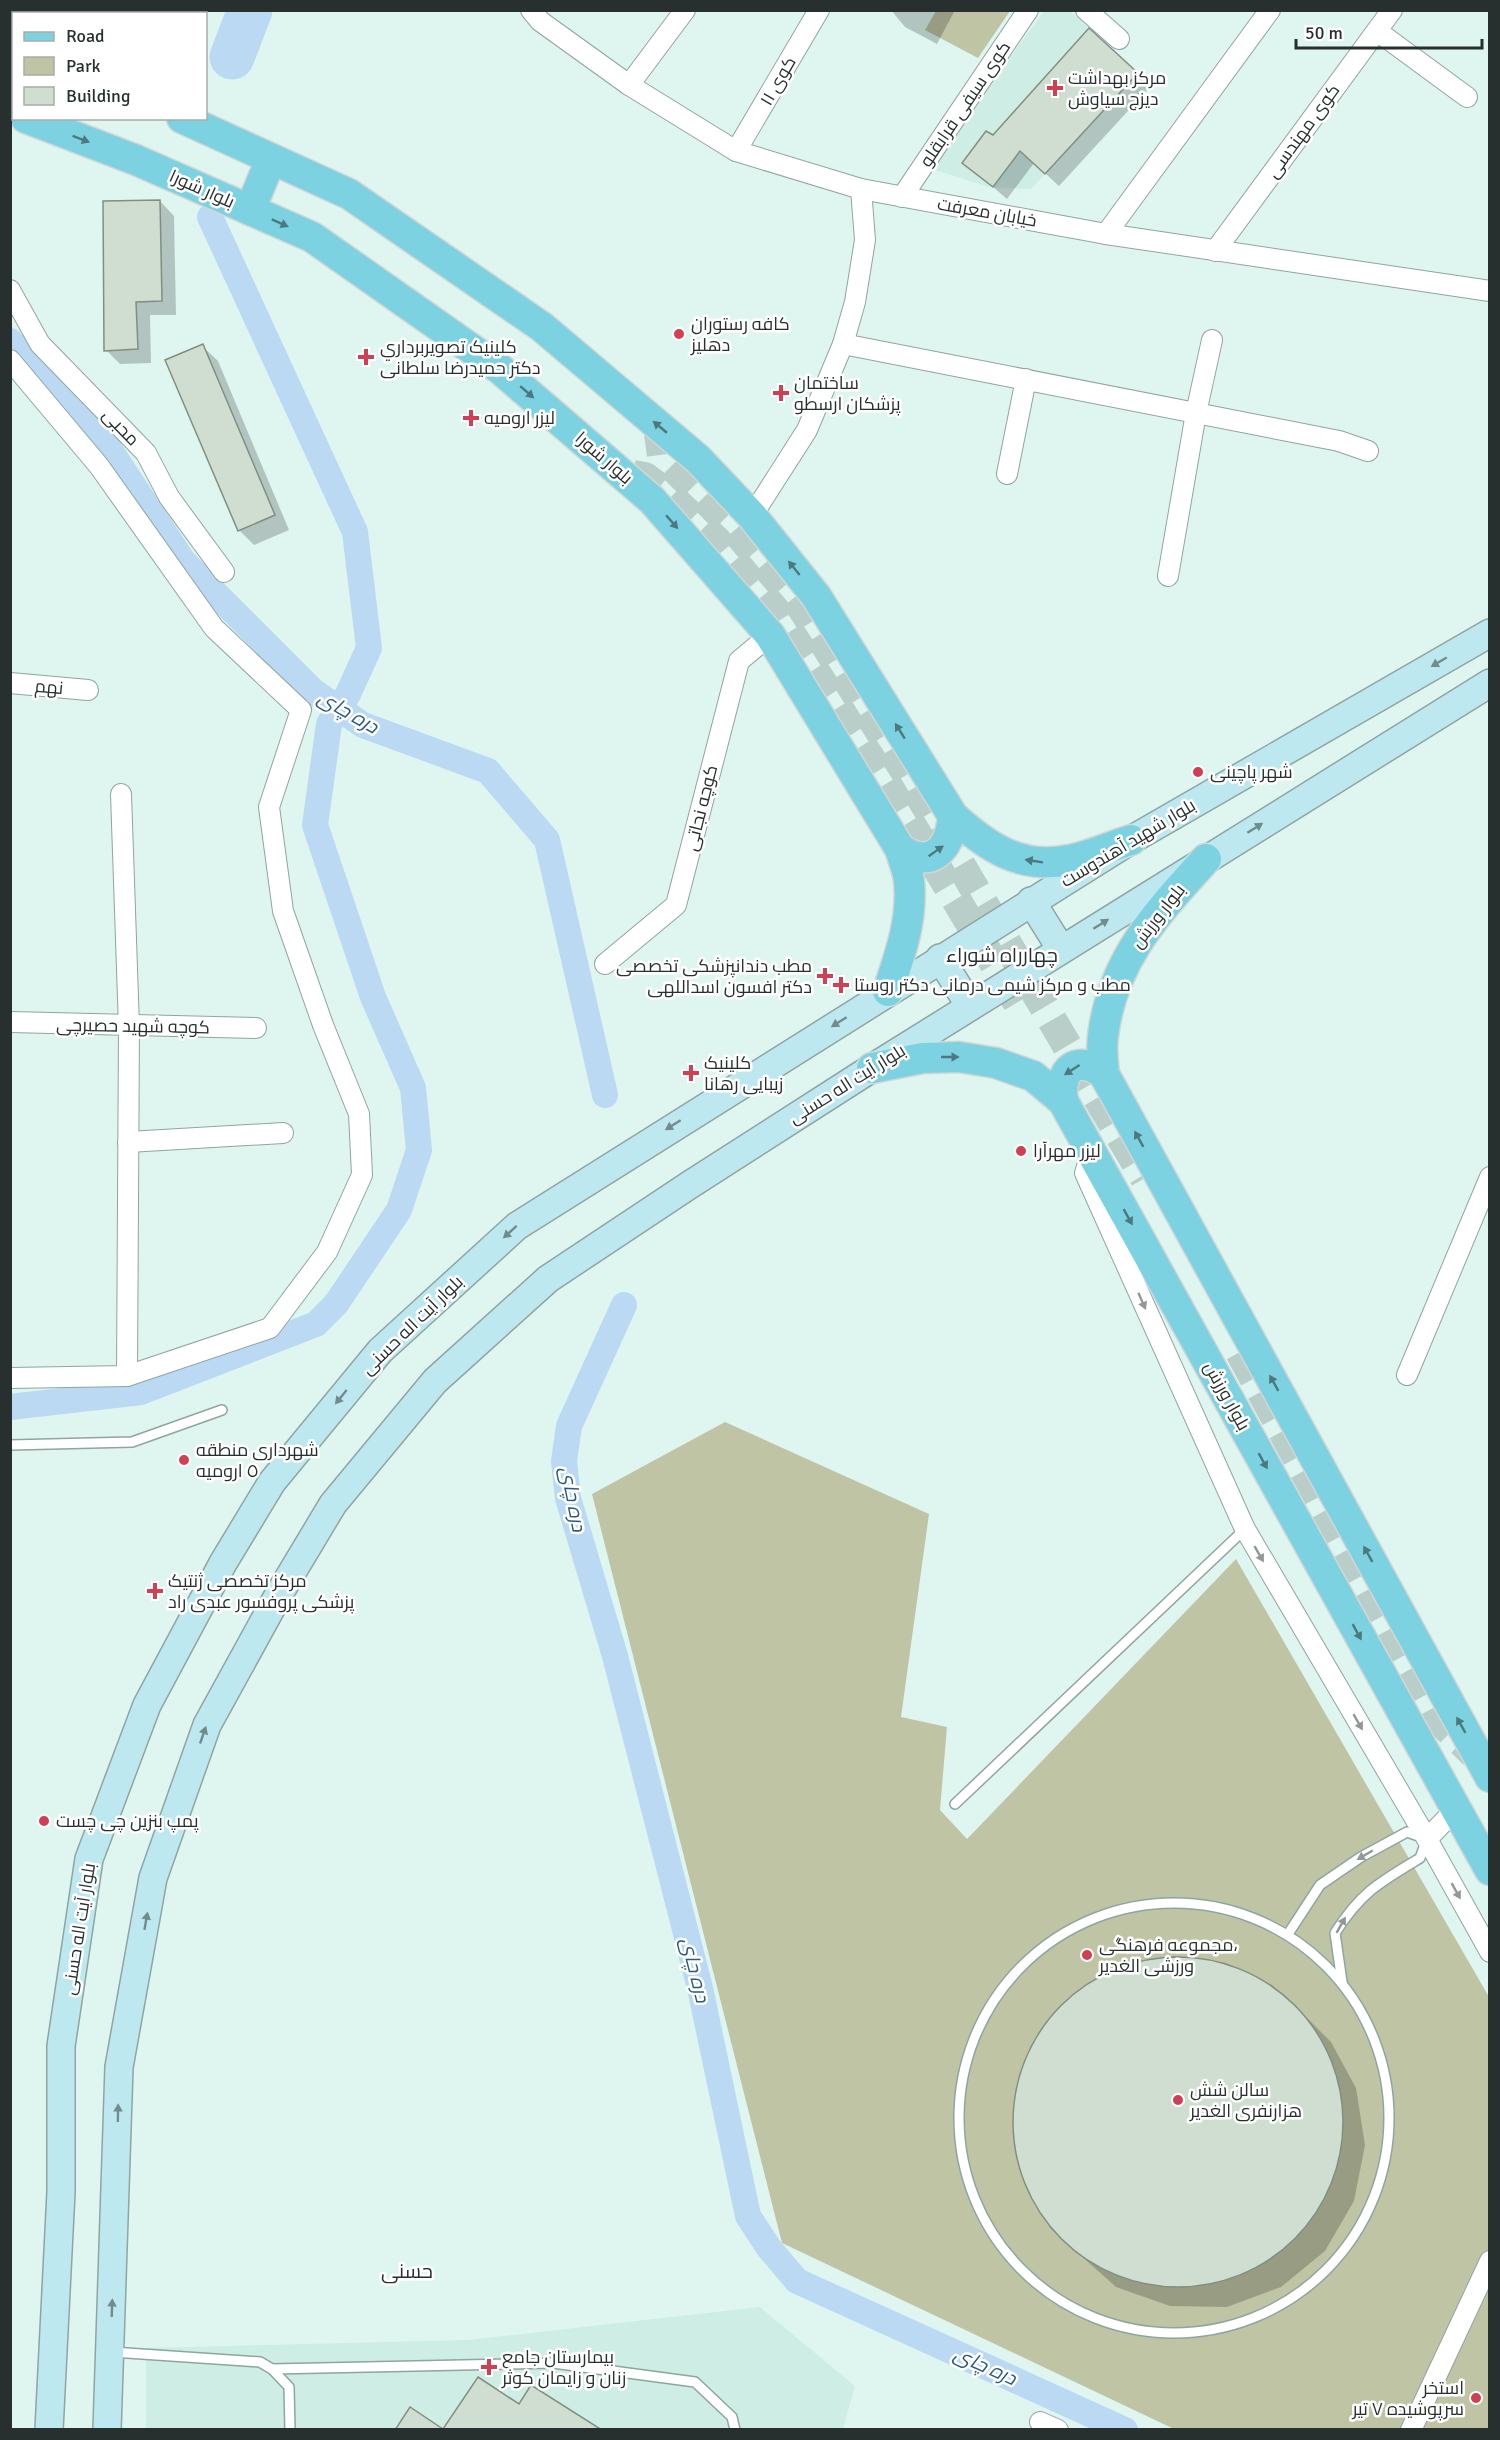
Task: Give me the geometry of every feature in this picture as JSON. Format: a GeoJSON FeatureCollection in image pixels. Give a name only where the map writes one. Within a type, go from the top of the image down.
{"type":"FeatureCollection","features":[{"type":"Feature","properties":{"kind":"main road","name":"بلوار شورا"},"geometry":{"type":"LineString","coordinates":[[31,120],[136,160],[312,237],[500,369],[652,500],[770,635],[900,849],[909,879],[909,916],[902,949],[888,991]]}},
{"type":"Feature","properties":{"kind":"main road"},"geometry":{"type":"LineString","coordinates":[[186,120],[349,194],[542,327],[698,459],[752,516],[816,596],[953,816],[978,839],[1009,856],[1039,864],[1070,860],[1131,840]]}},
{"type":"Feature","properties":{"kind":"main road"},"geometry":{"type":"LineString","coordinates":[[250,210],[272,159]]}},
{"type":"Feature","properties":{"kind":"main road","name":"بلوار شهید آهندوست"},"geometry":{"type":"LineString","coordinates":[[986,929],[1131,840],[1490,633]]}},
{"type":"Feature","properties":{"kind":"main road"},"geometry":{"type":"LineString","coordinates":[[1031,901],[1061,949],[1490,683]]}},
{"type":"Feature","properties":{"kind":"main road"},"geometry":{"type":"LineString","coordinates":[[900,849],[911,857],[923,859],[937,854],[946,844],[953,816]]}},
{"type":"Feature","properties":{"kind":"main road","name":"بلوار ورزش"},"geometry":{"type":"LineString","coordinates":[[1206,859],[1141,934],[1121,967],[1110,998],[1102,1038],[1104,1074],[1490,1777]]}},
{"type":"Feature","properties":{"kind":"main road","name":"بلوار آیت اله حسنی"},"geometry":{"type":"LineString","coordinates":[[49,2430],[60,2192],[61,2046],[89,1859],[147,1705],[223,1563],[272,1482],[380,1351],[517,1226],[986,929]]}},
{"type":"Feature","properties":{"kind":"main road","name":"بلوار آیت اله حسنی"},"geometry":{"type":"LineString","coordinates":[[107,2430],[119,2067],[153,1878],[207,1725],[279,1593],[333,1504],[435,1381],[548,1279],[691,1184],[1061,949]]}},
{"type":"Feature","properties":{"kind":"main road"},"geometry":{"type":"LineString","coordinates":[[940,958],[970,1006]]}},
{"type":"Feature","properties":{"kind":"main road","name":"بلوار ورزش"},"geometry":{"type":"LineString","coordinates":[[872,1068],[923,1058],[959,1057],[996,1063],[1033,1076],[1063,1101],[1490,1870]]}},
{"type":"Feature","properties":{"kind":"main road"},"geometry":{"type":"LineString","coordinates":[[1063,1101],[1061,1087],[1064,1076],[1071,1068],[1083,1064],[1092,1065],[1104,1074]]}},
{"type":"Feature","properties":{"kind":"street","name":"خیابان معرفت"},"geometry":{"type":"LineString","coordinates":[[531,10],[540,21],[629,85],[736,151],[861,189],[1106,234],[1490,291]]}},
{"type":"Feature","properties":{"kind":"street"},"geometry":{"type":"LineString","coordinates":[[629,85],[685,10]]}},
{"type":"Feature","properties":{"kind":"street","name":"کوی ۱۱"},"geometry":{"type":"LineString","coordinates":[[736,151],[819,10]]}},
{"type":"Feature","properties":{"kind":"street","name":"کوی سیفی قرابقلو"},"geometry":{"type":"LineString","coordinates":[[902,197],[1028,10]]}},
{"type":"Feature","properties":{"kind":"street"},"geometry":{"type":"LineString","coordinates":[[1086,10],[1119,39]]}},
{"type":"Feature","properties":{"kind":"street"},"geometry":{"type":"LineString","coordinates":[[1106,234],[1270,10]]}},
{"type":"Feature","properties":{"kind":"street","name":"کوی مهندسی"},"geometry":{"type":"LineString","coordinates":[[1215,250],[1392,10]]}},
{"type":"Feature","properties":{"kind":"street"},"geometry":{"type":"LineString","coordinates":[[1377,31],[1467,97]]}},
{"type":"Feature","properties":{"kind":"street"},"geometry":{"type":"LineString","coordinates":[[752,516],[807,430],[843,344],[855,302],[866,240],[861,189]]}},
{"type":"Feature","properties":{"kind":"street","name":"محبی"},"geometry":{"type":"LineString","coordinates":[[10,290],[40,344],[146,453],[169,497],[224,572]]}},
{"type":"Feature","properties":{"kind":"street"},"geometry":{"type":"LineString","coordinates":[[1168,576],[1196,413],[1212,340]]}},
{"type":"Feature","properties":{"kind":"street"},"geometry":{"type":"LineString","coordinates":[[843,344],[1339,441],[1368,451]]}},
{"type":"Feature","properties":{"kind":"street"},"geometry":{"type":"LineString","coordinates":[[10,360],[99,466],[214,628],[301,710],[269,807],[283,911],[322,1025],[359,1114],[362,1175],[327,1252],[270,1328],[127,1376],[10,1378]]}},
{"type":"Feature","properties":{"kind":"street"},"geometry":{"type":"LineString","coordinates":[[1007,474],[1026,379]]}},
{"type":"Feature","properties":{"kind":"street","name":"کوچه نجاتی"},"geometry":{"type":"LineString","coordinates":[[605,964],[676,905],[739,661],[770,635]]}},
{"type":"Feature","properties":{"kind":"street","name":"نهم"},"geometry":{"type":"LineString","coordinates":[[10,683],[88,690]]}},
{"type":"Feature","properties":{"kind":"street"},"geometry":{"type":"LineString","coordinates":[[121,794],[129,1027],[127,1376]]}},
{"type":"Feature","properties":{"kind":"street","name":"کوچه شهید حصیرچی"},"geometry":{"type":"LineString","coordinates":[[10,1022],[129,1027],[256,1028]]}},
{"type":"Feature","properties":{"kind":"street"},"geometry":{"type":"LineString","coordinates":[[128,1142],[283,1133]]}},
{"type":"Feature","properties":{"kind":"street"},"geometry":{"type":"LineString","coordinates":[[1092,1151],[1085,1173],[1245,1529],[1427,1839],[1490,1952]]}},
{"type":"Feature","properties":{"kind":"street"},"geometry":{"type":"LineString","coordinates":[[1407,1375],[1490,1177]]}},
{"type":"Feature","properties":{"kind":"street"},"geometry":{"type":"LineString","coordinates":[[1427,1839],[1455,1810]]}},
{"type":"Feature","properties":{"kind":"street"},"geometry":{"type":"LineString","coordinates":[[1411,2430],[1490,2261]]}},
{"type":"Feature","properties":{"kind":"lane"},"geometry":{"type":"LineString","coordinates":[[10,1445],[132,1442],[222,1410]]}},
{"type":"Feature","properties":{"kind":"lane"},"geometry":{"type":"LineString","coordinates":[[955,1804],[1245,1529]]}},
{"type":"Feature","properties":{"kind":"lane"},"geometry":{"type":"LineString","coordinates":[[1288,1934],[1320,1885],[1360,1857],[1407,1832],[1427,1839],[1420,1858],[1374,1885],[1350,1911],[1335,1933],[1342,1982]]}},
{"type":"Feature","properties":{"kind":"lane"},"geometry":{"type":"LineString","coordinates":[[1153,1903],[1223,1907],[1288,1934],[1342,1982],[1377,2044],[1390,2115],[1379,2186],[1345,2250],[1293,2299],[1227,2328],[1155,2334],[1086,2317],[1026,2277],[983,2222],[960,2155],[960,2084],[983,2017],[1026,1961],[1084,1921],[1153,1903]]}},
{"type":"Feature","properties":{"kind":"lane"},"geometry":{"type":"LineString","coordinates":[[110,2352],[260,2362],[272,2369],[289,2387],[290,2430]]}},
{"type":"Feature","properties":{"kind":"lane"},"geometry":{"type":"LineString","coordinates":[[272,2369],[553,2363],[695,2382],[732,2417],[735,2430]]}},
{"type":"Feature","properties":{"kind":"shaded area","name":"مرکز بهداشت دیزج سیاوش"},"geometry":{"type":"Polygon","coordinates":[[[1044,11],[1070,11],[1138,73],[1031,189],[988,187],[929,168],[1044,11]]]}},
{"type":"Feature","properties":{"kind":"shaded area","name":"بیمارستان جامع زنان و زایمان کوثر"},"geometry":{"type":"Polygon","coordinates":[[[760,2307],[855,2386],[843,2429],[146,2429],[146,2348],[468,2340],[760,2307]]]}},
{"type":"Feature","properties":{"kind":"green space"},"geometry":{"type":"Polygon","coordinates":[[[936,11],[1010,11],[978,58],[925,30],[936,11]]]}},
{"type":"Feature","properties":{"kind":"green space","name":"مجموعه فرهنگی، ورزشی الغدیر"},"geometry":{"type":"Polygon","coordinates":[[[725,1422],[929,1514],[901,1717],[947,1727],[940,1810],[967,1839],[1236,1559],[1489,1997],[1489,2429],[1174,2429],[782,2243],[592,1494],[725,1422]]]}},
{"type":"Feature","properties":{"kind":"building"},"geometry":{"type":"Polygon","coordinates":[[[1089,28],[1138,73],[1045,174],[1020,151],[993,187],[962,163],[986,131],[993,135],[1089,28]]]}},
{"type":"Feature","properties":{"kind":"building"},"geometry":{"type":"Polygon","coordinates":[[[160,200],[162,301],[136,302],[138,349],[104,351],[103,201],[160,200]]]}},
{"type":"Feature","properties":{"kind":"building"},"geometry":{"type":"Polygon","coordinates":[[[203,344],[275,515],[238,531],[165,360],[203,344]]]}},
{"type":"Feature","properties":{"kind":"building","name":"سالن شش هزارنفری الغدیر"},"geometry":{"type":"Polygon","coordinates":[[[1162,1957],[1194,1957],[1226,1964],[1256,1976],[1283,1994],[1306,2017],[1316,2030],[1331,2059],[1340,2090],[1343,2122],[1340,2154],[1324,2200],[1306,2227],[1283,2250],[1256,2268],[1226,2280],[1194,2287],[1162,2287],[1130,2280],[1100,2268],[1073,2250],[1050,2227],[1032,2200],[1020,2170],[1013,2138],[1013,2106],[1020,2074],[1032,2044],[1050,2017],[1073,1994],[1100,1976],[1130,1964],[1162,1957]]]}},
{"type":"Feature","properties":{"kind":"building"},"geometry":{"type":"Polygon","coordinates":[[[478,2377],[519,2404],[531,2385],[602,2430],[395,2430],[410,2407],[443,2429],[478,2377]]]}},
{"type":"Feature","properties":{"kind":"waterway"},"geometry":{"type":"LineString","coordinates":[[232,57],[250,10]]}},
{"type":"Feature","properties":{"kind":"waterway"},"geometry":{"type":"LineString","coordinates":[[10,1407],[141,1392],[316,1324],[336,1304],[399,1210],[419,1150],[413,1088],[373,997],[315,825],[329,724],[348,694],[369,648],[355,532],[210,217]]}},
{"type":"Feature","properties":{"kind":"waterway","name":"دره چای"},"geometry":{"type":"LineString","coordinates":[[10,341],[104,441],[183,561],[313,691],[363,725],[488,771],[547,840],[605,1095]]}},
{"type":"Feature","properties":{"kind":"waterway","name":"دره چای"},"geometry":{"type":"LineString","coordinates":[[624,1305],[569,1426],[564,1461],[568,1498],[615,1656],[700,1988],[748,2216],[769,2248],[797,2281],[1125,2430]]}},
{"type":"Feature","properties":{"kind":"tunnel"},"geometry":{"type":"LineString","coordinates":[[658,425],[662,456],[727,521],[802,608],[910,779],[1145,1178]]}},
{"type":"Feature","properties":{"kind":"tunnel"},"geometry":{"type":"LineString","coordinates":[[633,475],[645,477],[671,497],[716,540],[779,615],[885,781],[1021,1008]]}},
{"type":"Feature","properties":{"kind":"tunnel"},"geometry":{"type":"LineString","coordinates":[[1240,1352],[1440,1721],[1474,1754]]}},
{"type":"Feature","properties":{"kind":"place","name":"مرکز بهداشت دیزج سیاوش"},"geometry":{"type":"Point","coordinates":[1055,88]}},
{"type":"Feature","properties":{"kind":"place","name":"کافه رستوران دهلیز"},"geometry":{"type":"Point","coordinates":[679,334]}},
{"type":"Feature","properties":{"kind":"place","name":"کلینیک تصويربرداري دکتر حمیدرضا سلطانی"},"geometry":{"type":"Point","coordinates":[366,357]}},
{"type":"Feature","properties":{"kind":"place","name":"ساختمان پزشکان ارسطو"},"geometry":{"type":"Point","coordinates":[781,393]}},
{"type":"Feature","properties":{"kind":"place","name":"لیزر ارومیه"},"geometry":{"type":"Point","coordinates":[471,418]}},
{"type":"Feature","properties":{"kind":"place","name":"شهر پاچینی"},"geometry":{"type":"Point","coordinates":[1198,772]}},
{"type":"Feature","properties":{"kind":"place","name":"مطب دندانپزشکی تخصصی دکتر افسون اسداللهی"},"geometry":{"type":"Point","coordinates":[825,976]}},
{"type":"Feature","properties":{"kind":"place","name":"مطب و مرکز شیمی درمانی دکتر روستا"},"geometry":{"type":"Point","coordinates":[841,985]}},
{"type":"Feature","properties":{"kind":"place","name":"کلینیک زیبایی رهانا"},"geometry":{"type":"Point","coordinates":[691,1073]}},
{"type":"Feature","properties":{"kind":"place","name":"لیزر مهرآرا"},"geometry":{"type":"Point","coordinates":[1021,1151]}},
{"type":"Feature","properties":{"kind":"place","name":"شهردارى منطقه ٥ ارومیه"},"geometry":{"type":"Point","coordinates":[184,1460]}},
{"type":"Feature","properties":{"kind":"place","name":"مرکز تخصصی ژنتیک پزشکی پروفسور عبدی راد"},"geometry":{"type":"Point","coordinates":[155,1591]}},
{"type":"Feature","properties":{"kind":"place","name":"پمپ بنزین چى چست"},"geometry":{"type":"Point","coordinates":[44,1821]}},
{"type":"Feature","properties":{"kind":"place","name":"مجموعه فرهنگی، ورزشی الغدیر"},"geometry":{"type":"Point","coordinates":[1087,1955]}},
{"type":"Feature","properties":{"kind":"place","name":"سالن شش هزارنفری الغدیر"},"geometry":{"type":"Point","coordinates":[1178,2100]}},
{"type":"Feature","properties":{"kind":"place","name":"بیمارستان جامع زنان و زایمان کوثر"},"geometry":{"type":"Point","coordinates":[489,2367]}},
{"type":"Feature","properties":{"kind":"place","name":"استخر سرپوشیده ۷ تیر"},"geometry":{"type":"Point","coordinates":[1476,2398]}},
{"type":"Feature","properties":{"kind":"district","name":"چهارراه شوراء"},"geometry":{"type":"Point","coordinates":[1002,955]}},
{"type":"Feature","properties":{"kind":"district","name":"حسنی"},"geometry":{"type":"Point","coordinates":[407,2271]}}]}
